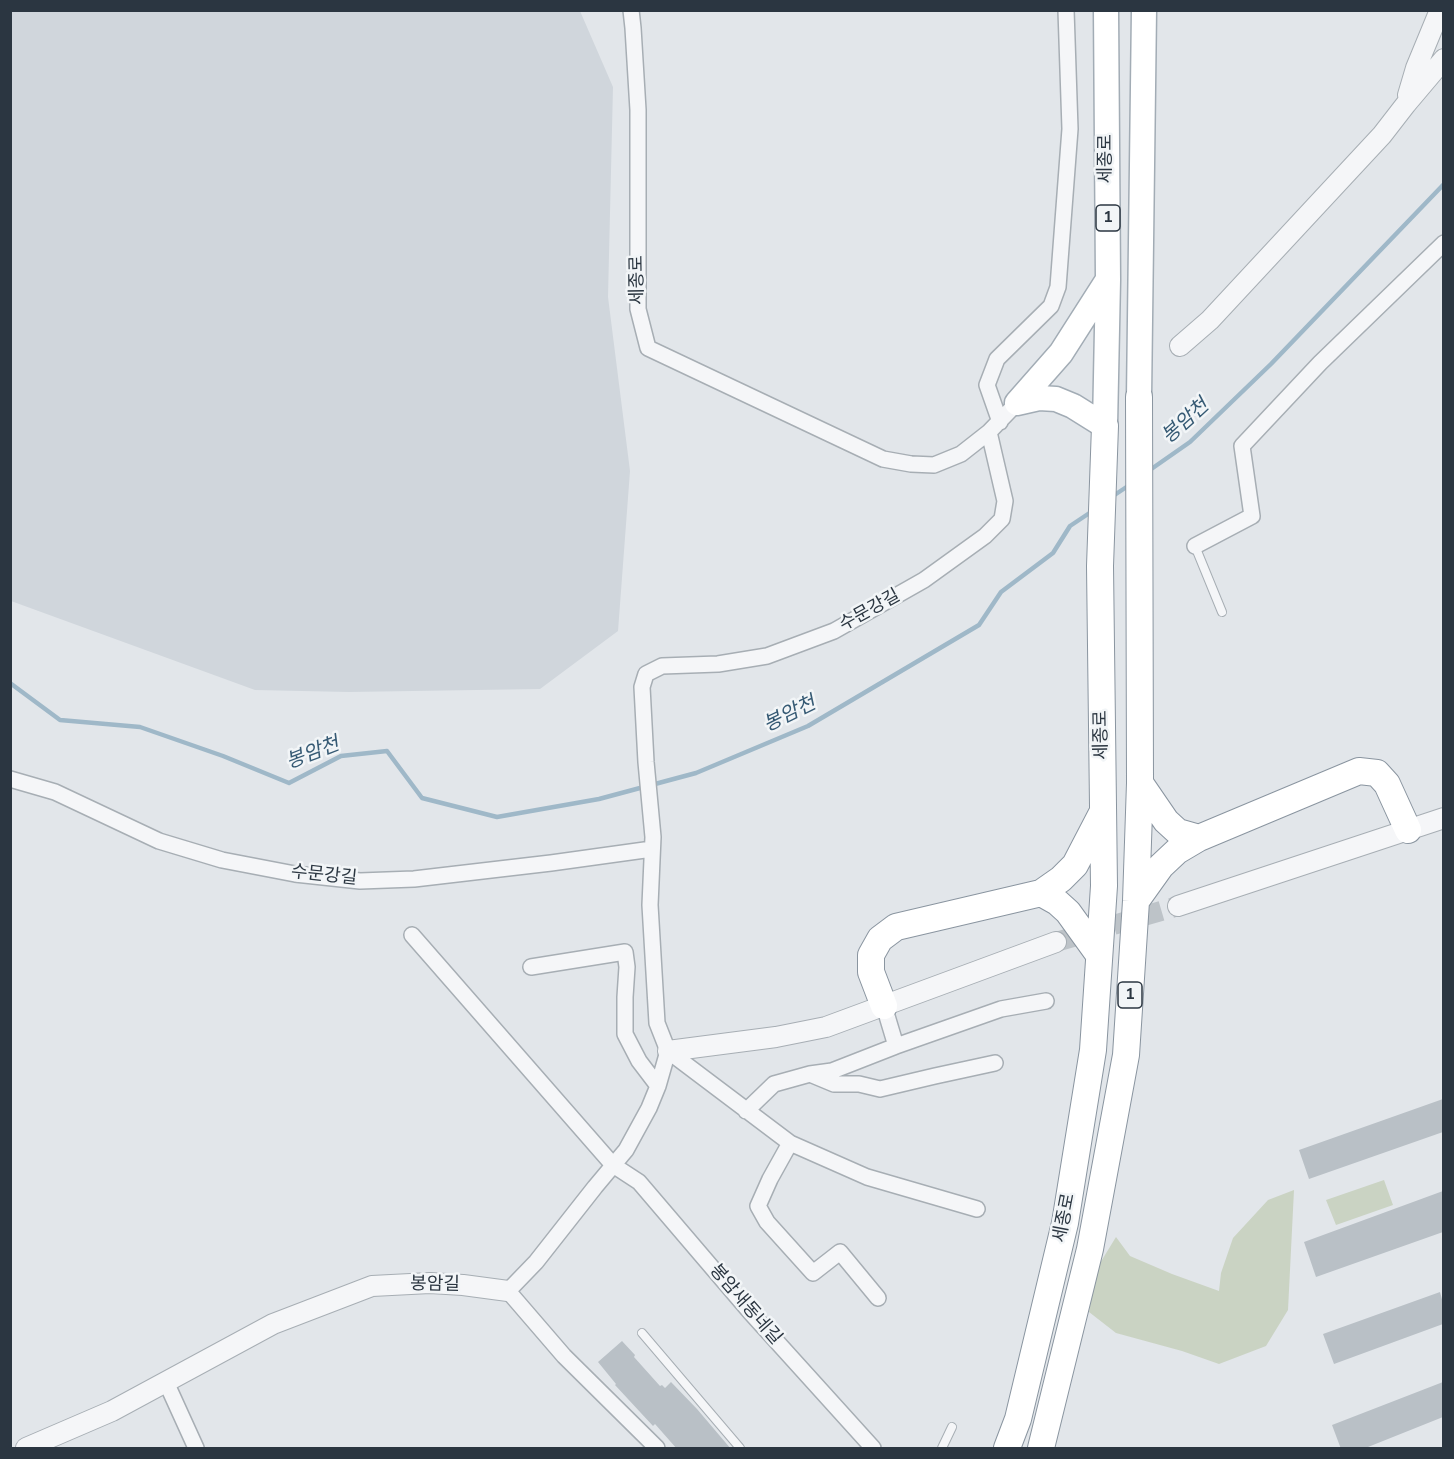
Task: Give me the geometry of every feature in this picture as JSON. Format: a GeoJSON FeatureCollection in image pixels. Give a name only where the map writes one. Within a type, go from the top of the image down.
{"type":"FeatureCollection","features":[{"type":"Feature","properties":{"kind":"highway","name":"세종로"},"geometry":{"type":"LineString","coordinates":[[1041,1449],[1090,1249],[1126,1055],[1136,901],[1140,783],[1139,397]]}},
{"type":"Feature","properties":{"kind":"highway","name":"세종로"},"geometry":{"type":"LineString","coordinates":[[1007,1449],[1018,1419],[1065,1223],[1093,1050],[1104,886],[1100,566],[1105,426]]}},
{"type":"Feature","properties":{"kind":"highway"},"geometry":{"type":"LineString","coordinates":[[1136,901],[1161,866],[1177,851],[1198,838],[1359,771],[1377,773],[1388,784],[1408,830]]}},
{"type":"Feature","properties":{"kind":"highway"},"geometry":{"type":"LineString","coordinates":[[1140,783],[1166,820],[1178,832],[1198,838]]}},
{"type":"Feature","properties":{"kind":"highway"},"geometry":{"type":"LineString","coordinates":[[884,1006],[871,972],[872,954],[879,939],[896,927],[1041,893],[1075,866],[1103,813]]}},
{"type":"Feature","properties":{"kind":"highway"},"geometry":{"type":"LineString","coordinates":[[1041,893],[1057,902],[1068,912],[1099,955]]}},
{"type":"Feature","properties":{"kind":"main road","name":"세종로"},"geometry":{"type":"LineString","coordinates":[[1105,426],[1108,280],[1106,10]]}},
{"type":"Feature","properties":{"kind":"main road","name":"세종로"},"geometry":{"type":"LineString","coordinates":[[1139,397],[1144,10]]}},
{"type":"Feature","properties":{"kind":"main road"},"geometry":{"type":"LineString","coordinates":[[1017,403],[1061,352],[1108,280]]}},
{"type":"Feature","properties":{"kind":"main road"},"geometry":{"type":"LineString","coordinates":[[1017,403],[1039,398],[1056,399],[1073,406],[1105,426]]}},
{"type":"Feature","properties":{"kind":"street","name":"세종로"},"geometry":{"type":"LineString","coordinates":[[630,10],[638,110],[638,309],[648,348],[883,459],[911,464],[934,465],[962,454],[995,427],[1017,403]]}},
{"type":"Feature","properties":{"kind":"street","name":"수문강길"},"geometry":{"type":"LineString","coordinates":[[10,779],[55,792],[159,841],[222,860],[295,874],[360,880],[414,879],[551,864],[652,843],[642,687],[646,674],[662,666],[718,664],[767,656],[834,631],[924,580],[985,536],[1002,519],[1005,501],[987,385],[997,359],[1051,306],[1058,287],[1070,129],[1066,10]]}},
{"type":"Feature","properties":{"kind":"street"},"geometry":{"type":"LineString","coordinates":[[1406,104],[1416,68],[1440,10]]}},
{"type":"Feature","properties":{"kind":"street"},"geometry":{"type":"LineString","coordinates":[[1180,346],[1210,320],[1382,135],[1443,59]]}},
{"type":"Feature","properties":{"kind":"street"},"geometry":{"type":"LineString","coordinates":[[1195,546],[1252,516],[1242,446],[1328,355],[1443,243]]}},
{"type":"Feature","properties":{"kind":"street"},"geometry":{"type":"LineString","coordinates":[[1178,906],[1443,818]]}},
{"type":"Feature","properties":{"kind":"street"},"geometry":{"type":"LineString","coordinates":[[652,843],[650,905],[657,1023],[669,1051],[790,1143],[867,1177],[977,1209]]}},
{"type":"Feature","properties":{"kind":"street","name":"봉암새동네길"},"geometry":{"type":"LineString","coordinates":[[412,935],[614,1165],[639,1182],[750,1312],[873,1449]]}},
{"type":"Feature","properties":{"kind":"street"},"geometry":{"type":"LineString","coordinates":[[669,1051],[776,1037],[826,1027],[1056,942]]}},
{"type":"Feature","properties":{"kind":"street"},"geometry":{"type":"LineString","coordinates":[[531,968],[625,952],[627,967],[625,1034],[639,1061],[658,1086]]}},
{"type":"Feature","properties":{"kind":"street"},"geometry":{"type":"LineString","coordinates":[[746,1111],[774,1084],[810,1074],[832,1071],[1001,1009],[1046,1001]]}},
{"type":"Feature","properties":{"kind":"street"},"geometry":{"type":"LineString","coordinates":[[884,1006],[896,1046]]}},
{"type":"Feature","properties":{"kind":"street"},"geometry":{"type":"LineString","coordinates":[[657,1449],[564,1356],[508,1291],[536,1262],[626,1150],[649,1108],[669,1051]]}},
{"type":"Feature","properties":{"kind":"street"},"geometry":{"type":"LineString","coordinates":[[810,1074],[834,1084],[859,1084],[880,1089],[995,1063]]}},
{"type":"Feature","properties":{"kind":"street"},"geometry":{"type":"LineString","coordinates":[[790,1143],[758,1206],[767,1222],[813,1272],[840,1252],[878,1298]]}},
{"type":"Feature","properties":{"kind":"street","name":"봉암길"},"geometry":{"type":"LineString","coordinates":[[26,1449],[112,1411],[273,1324],[372,1286],[430,1283],[508,1291]]}},
{"type":"Feature","properties":{"kind":"street"},"geometry":{"type":"LineString","coordinates":[[166,1382],[196,1449]]}},
{"type":"Feature","properties":{"kind":"lane"},"geometry":{"type":"LineString","coordinates":[[1195,546],[1222,612]]}},
{"type":"Feature","properties":{"kind":"lane"},"geometry":{"type":"LineString","coordinates":[[642,1333],[740,1449]]}},
{"type":"Feature","properties":{"kind":"lane"},"geometry":{"type":"LineString","coordinates":[[942,1449],[952,1427]]}},
{"type":"Feature","properties":{"kind":"shaded area"},"geometry":{"type":"Polygon","coordinates":[[[10,11],[580,11],[613,87],[608,297],[630,471],[618,631],[540,689],[349,692],[255,690],[11,601],[10,11]]]}},
{"type":"Feature","properties":{"kind":"green space"},"geometry":{"type":"Polygon","coordinates":[[[1384,1180],[1393,1205],[1336,1225],[1326,1200],[1384,1180]]]}},
{"type":"Feature","properties":{"kind":"green space"},"geometry":{"type":"Polygon","coordinates":[[[1294,1190],[1288,1310],[1266,1346],[1219,1364],[1116,1333],[1089,1312],[1097,1268],[1116,1237],[1130,1256],[1219,1291],[1221,1273],[1233,1238],[1268,1200],[1294,1190]]]}},
{"type":"Feature","properties":{"kind":"building"},"geometry":{"type":"Polygon","coordinates":[[[1443,1099],[1443,1132],[1309,1179],[1299,1150],[1443,1099]]]}},
{"type":"Feature","properties":{"kind":"building"},"geometry":{"type":"Polygon","coordinates":[[[1443,1191],[1443,1232],[1316,1277],[1304,1242],[1443,1191]]]}},
{"type":"Feature","properties":{"kind":"building"},"geometry":{"type":"Polygon","coordinates":[[[1440,1292],[1443,1303],[1443,1324],[1334,1364],[1323,1334],[1440,1292]]]}},
{"type":"Feature","properties":{"kind":"building"},"geometry":{"type":"Polygon","coordinates":[[[622,1341],[660,1386],[665,1388],[671,1382],[731,1449],[677,1449],[655,1424],[653,1426],[615,1385],[598,1362],[622,1341]]]}},
{"type":"Feature","properties":{"kind":"building"},"geometry":{"type":"Polygon","coordinates":[[[1443,1382],[1443,1417],[1363,1449],[1341,1449],[1332,1425],[1443,1382]]]}},
{"type":"Feature","properties":{"kind":"waterway","name":"봉암천"},"geometry":{"type":"LineString","coordinates":[[1147,472],[1190,442],[1271,364],[1444,184]]}},
{"type":"Feature","properties":{"kind":"waterway","name":"봉암천"},"geometry":{"type":"LineString","coordinates":[[1110,498],[1131,484]]}},
{"type":"Feature","properties":{"kind":"waterway","name":"봉암천"},"geometry":{"type":"LineString","coordinates":[[10,683],[60,720],[140,727],[223,756],[289,783],[341,756],[387,751],[422,798],[497,817],[599,799],[696,773],[808,726],[979,625],[1001,592],[1053,553],[1070,526],[1094,510]]}},
{"type":"Feature","properties":{"kind":"tunnel"},"geometry":{"type":"LineString","coordinates":[[1056,942],[1178,906]]}}]}
